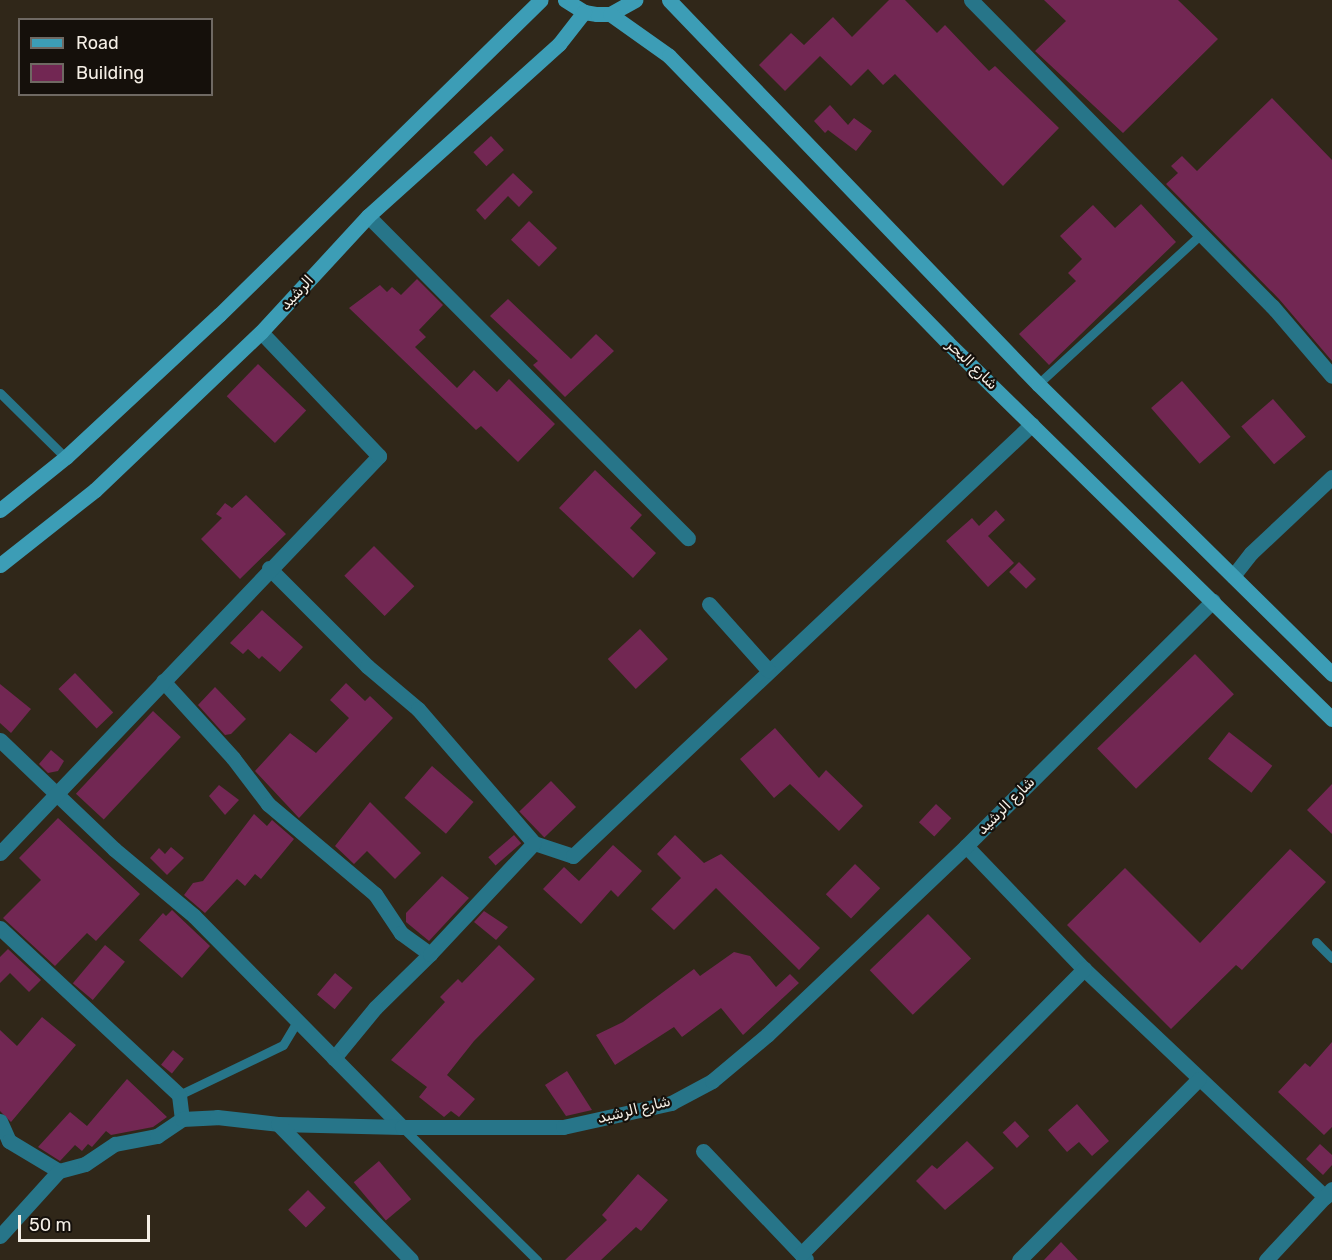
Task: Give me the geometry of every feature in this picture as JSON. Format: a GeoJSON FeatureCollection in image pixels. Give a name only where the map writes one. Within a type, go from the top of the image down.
{"type":"FeatureCollection","features":[{"type":"Feature","properties":{"kind":"main road"},"geometry":{"type":"LineString","coordinates":[[0,510],[66,458],[219,315],[541,0]]}},
{"type":"Feature","properties":{"kind":"main road"},"geometry":{"type":"LineString","coordinates":[[566,0],[584,12],[610,14],[635,0]]}},
{"type":"Feature","properties":{"kind":"main road"},"geometry":{"type":"LineString","coordinates":[[669,0],[1038,384],[1332,674]]}},
{"type":"Feature","properties":{"kind":"main road","name":"الرشيد"},"geometry":{"type":"LineString","coordinates":[[0,565],[95,490],[261,332],[368,216],[559,44],[584,12]]}},
{"type":"Feature","properties":{"kind":"main road","name":"شارع البحر"},"geometry":{"type":"LineString","coordinates":[[610,14],[669,56],[1032,424],[1332,719]]}},
{"type":"Feature","properties":{"kind":"street"},"geometry":{"type":"LineString","coordinates":[[971,0],[1199,236],[1272,306],[1332,376]]}},
{"type":"Feature","properties":{"kind":"street"},"geometry":{"type":"LineString","coordinates":[[368,216],[688,538]]}},
{"type":"Feature","properties":{"kind":"street"},"geometry":{"type":"LineString","coordinates":[[0,854],[55,792],[379,456],[261,332]]}},
{"type":"Feature","properties":{"kind":"street"},"geometry":{"type":"LineString","coordinates":[[269,568],[367,666],[418,709],[534,843],[573,856],[1032,424]]}},
{"type":"Feature","properties":{"kind":"street"},"geometry":{"type":"LineString","coordinates":[[1233,576],[1251,554],[1332,477]]}},
{"type":"Feature","properties":{"kind":"street","name":"شارع الرشيد"},"geometry":{"type":"LineString","coordinates":[[182,1119],[217,1117],[278,1124],[402,1127],[563,1127],[671,1103],[712,1081],[766,1035],[966,846],[1213,601]]}},
{"type":"Feature","properties":{"kind":"street"},"geometry":{"type":"LineString","coordinates":[[710,604],[768,670]]}},
{"type":"Feature","properties":{"kind":"street"},"geometry":{"type":"LineString","coordinates":[[163,681],[233,758],[268,804],[375,894],[401,933],[430,954]]}},
{"type":"Feature","properties":{"kind":"street"},"geometry":{"type":"LineString","coordinates":[[0,740],[194,916],[402,1127]]}},
{"type":"Feature","properties":{"kind":"street"},"geometry":{"type":"LineString","coordinates":[[334,1058],[375,1008],[430,954],[534,843]]}},
{"type":"Feature","properties":{"kind":"street"},"geometry":{"type":"LineString","coordinates":[[966,846],[1084,969],[1199,1079],[1328,1193],[1266,1260]]}},
{"type":"Feature","properties":{"kind":"street"},"geometry":{"type":"LineString","coordinates":[[0,928],[178,1095],[182,1119],[158,1136],[115,1144],[84,1164],[59,1171],[0,1236]]}},
{"type":"Feature","properties":{"kind":"street"},"geometry":{"type":"LineString","coordinates":[[703,1151],[804,1257],[1084,969]]}},
{"type":"Feature","properties":{"kind":"street"},"geometry":{"type":"LineString","coordinates":[[1019,1260],[1199,1079]]}},
{"type":"Feature","properties":{"kind":"street"},"geometry":{"type":"LineString","coordinates":[[0,1121],[9,1141],[59,1171]]}},
{"type":"Feature","properties":{"kind":"street"},"geometry":{"type":"LineString","coordinates":[[278,1124],[411,1260]]}},
{"type":"Feature","properties":{"kind":"lane"},"geometry":{"type":"LineString","coordinates":[[1038,384],[1199,236]]}},
{"type":"Feature","properties":{"kind":"lane"},"geometry":{"type":"LineString","coordinates":[[0,393],[66,458]]}},
{"type":"Feature","properties":{"kind":"lane"},"geometry":{"type":"LineString","coordinates":[[1316,942],[1332,958]]}},
{"type":"Feature","properties":{"kind":"lane"},"geometry":{"type":"LineString","coordinates":[[178,1095],[283,1045],[297,1022]]}},
{"type":"Feature","properties":{"kind":"lane"},"geometry":{"type":"LineString","coordinates":[[402,1127],[537,1260]]}},
{"type":"Feature","properties":{"kind":"building"},"geometry":{"type":"Polygon","coordinates":[[[889,0],[905,0],[937,33],[945,25],[989,71],[995,66],[1059,128],[1003,186],[895,74],[883,85],[868,69],[851,86],[820,56],[785,91],[759,65],[791,33],[804,45],[833,17],[852,37],[889,0]]]}},
{"type":"Feature","properties":{"kind":"building"},"geometry":{"type":"Polygon","coordinates":[[[1044,0],[1178,0],[1218,39],[1123,133],[1035,51],[1066,21],[1044,0]]]}},
{"type":"Feature","properties":{"kind":"building"},"geometry":{"type":"Polygon","coordinates":[[[1272,98],[1332,160],[1332,361],[1279,299],[1166,184],[1178,173],[1171,166],[1182,156],[1197,171],[1272,98]]]}},
{"type":"Feature","properties":{"kind":"building"},"geometry":{"type":"Polygon","coordinates":[[[830,105],[848,125],[854,118],[872,131],[856,151],[828,130],[825,133],[814,121],[830,105]]]}},
{"type":"Feature","properties":{"kind":"building"},"geometry":{"type":"Polygon","coordinates":[[[491,136],[504,150],[486,166],[473,152],[491,136]]]}},
{"type":"Feature","properties":{"kind":"building"},"geometry":{"type":"Polygon","coordinates":[[[513,173],[533,192],[519,207],[508,196],[485,220],[476,210],[513,173]]]}},
{"type":"Feature","properties":{"kind":"building"},"geometry":{"type":"Polygon","coordinates":[[[1141,204],[1176,242],[1049,365],[1019,334],[1076,281],[1068,273],[1082,259],[1060,236],[1093,205],[1115,228],[1141,204]]]}},
{"type":"Feature","properties":{"kind":"building"},"geometry":{"type":"Polygon","coordinates":[[[529,221],[557,248],[539,267],[511,240],[529,221]]]}},
{"type":"Feature","properties":{"kind":"building"},"geometry":{"type":"Polygon","coordinates":[[[417,279],[443,305],[419,330],[426,337],[415,347],[457,388],[474,370],[497,392],[509,379],[555,424],[518,462],[481,426],[476,430],[349,308],[380,285],[387,292],[392,287],[401,295],[417,279]]]}},
{"type":"Feature","properties":{"kind":"building"},"geometry":{"type":"Polygon","coordinates":[[[508,299],[571,359],[596,334],[614,351],[565,397],[533,365],[538,361],[490,316],[508,299]]]}},
{"type":"Feature","properties":{"kind":"building"},"geometry":{"type":"Polygon","coordinates":[[[258,364],[306,411],[275,443],[227,396],[258,364]]]}},
{"type":"Feature","properties":{"kind":"building"},"geometry":{"type":"Polygon","coordinates":[[[1182,381],[1231,437],[1200,464],[1151,408],[1182,381]]]}},
{"type":"Feature","properties":{"kind":"building"},"geometry":{"type":"Polygon","coordinates":[[[1273,399],[1306,437],[1274,464],[1241,427],[1273,399]]]}},
{"type":"Feature","properties":{"kind":"building"},"geometry":{"type":"Polygon","coordinates":[[[595,470],[642,515],[630,528],[656,553],[633,578],[559,508],[595,470]]]}},
{"type":"Feature","properties":{"kind":"building"},"geometry":{"type":"Polygon","coordinates":[[[246,495],[286,534],[240,579],[201,539],[222,518],[216,514],[225,503],[232,508],[246,495]]]}},
{"type":"Feature","properties":{"kind":"building"},"geometry":{"type":"Polygon","coordinates":[[[996,510],[1005,520],[988,536],[1014,563],[988,587],[946,541],[972,518],[979,526],[996,510]]]}},
{"type":"Feature","properties":{"kind":"building"},"geometry":{"type":"Polygon","coordinates":[[[374,546],[414,586],[385,616],[344,576],[374,546]]]}},
{"type":"Feature","properties":{"kind":"building"},"geometry":{"type":"Polygon","coordinates":[[[1019,562],[1036,579],[1026,589],[1009,572],[1019,562]]]}},
{"type":"Feature","properties":{"kind":"building"},"geometry":{"type":"Polygon","coordinates":[[[262,610],[303,647],[280,672],[262,656],[259,659],[248,649],[243,654],[230,643],[262,610]]]}},
{"type":"Feature","properties":{"kind":"building"},"geometry":{"type":"Polygon","coordinates":[[[640,629],[668,659],[636,689],[608,659],[640,629]]]}},
{"type":"Feature","properties":{"kind":"building"},"geometry":{"type":"Polygon","coordinates":[[[1195,654],[1234,694],[1136,789],[1097,748],[1195,654]]]}},
{"type":"Feature","properties":{"kind":"building"},"geometry":{"type":"Polygon","coordinates":[[[75,673],[113,713],[97,729],[58,689],[75,673]]]}},
{"type":"Feature","properties":{"kind":"building"},"geometry":{"type":"Polygon","coordinates":[[[346,683],[365,701],[370,696],[393,718],[299,818],[255,771],[290,733],[316,753],[349,718],[330,700],[346,683]]]}},
{"type":"Feature","properties":{"kind":"building"},"geometry":{"type":"Polygon","coordinates":[[[0,684],[31,709],[11,733],[0,723],[0,684]]]}},
{"type":"Feature","properties":{"kind":"building"},"geometry":{"type":"Polygon","coordinates":[[[215,687],[246,719],[231,734],[225,735],[198,705],[215,687]]]}},
{"type":"Feature","properties":{"kind":"building"},"geometry":{"type":"Polygon","coordinates":[[[153,711],[181,737],[104,820],[76,794],[153,711]]]}},
{"type":"Feature","properties":{"kind":"building"},"geometry":{"type":"Polygon","coordinates":[[[775,728],[819,778],[826,770],[863,806],[839,831],[790,784],[774,798],[740,759],[775,728]]]}},
{"type":"Feature","properties":{"kind":"building"},"geometry":{"type":"Polygon","coordinates":[[[1229,732],[1272,766],[1251,793],[1208,759],[1229,732]]]}},
{"type":"Feature","properties":{"kind":"building"},"geometry":{"type":"Polygon","coordinates":[[[51,750],[64,761],[58,771],[48,773],[39,764],[51,750]]]}},
{"type":"Feature","properties":{"kind":"building"},"geometry":{"type":"Polygon","coordinates":[[[432,766],[474,802],[446,834],[404,798],[432,766]]]}},
{"type":"Feature","properties":{"kind":"building"},"geometry":{"type":"Polygon","coordinates":[[[551,781],[576,807],[544,837],[519,812],[551,781]]]}},
{"type":"Feature","properties":{"kind":"building"},"geometry":{"type":"Polygon","coordinates":[[[1332,784],[1332,834],[1307,810],[1332,784]]]}},
{"type":"Feature","properties":{"kind":"building"},"geometry":{"type":"Polygon","coordinates":[[[219,785],[239,800],[225,815],[209,796],[219,785]]]}},
{"type":"Feature","properties":{"kind":"building"},"geometry":{"type":"Polygon","coordinates":[[[370,802],[421,853],[395,879],[367,851],[354,864],[335,846],[370,802]]]}},
{"type":"Feature","properties":{"kind":"building"},"geometry":{"type":"Polygon","coordinates":[[[936,804],[951,818],[934,837],[919,822],[936,804]]]}},
{"type":"Feature","properties":{"kind":"building"},"geometry":{"type":"Polygon","coordinates":[[[254,814],[267,826],[272,820],[294,839],[261,879],[255,874],[245,886],[237,879],[205,913],[184,895],[193,883],[203,881],[254,814]]]}},
{"type":"Feature","properties":{"kind":"building"},"geometry":{"type":"Polygon","coordinates":[[[58,818],[140,894],[96,941],[87,933],[55,966],[3,918],[41,880],[19,858],[58,818]]]}},
{"type":"Feature","properties":{"kind":"building"},"geometry":{"type":"Polygon","coordinates":[[[514,835],[521,843],[496,866],[488,857],[514,835]]]}},
{"type":"Feature","properties":{"kind":"building"},"geometry":{"type":"Polygon","coordinates":[[[675,835],[704,863],[721,854],[820,948],[799,970],[716,888],[674,930],[651,909],[681,878],[657,854],[675,835]]]}},
{"type":"Feature","properties":{"kind":"building"},"geometry":{"type":"Polygon","coordinates":[[[613,845],[642,871],[618,897],[611,890],[581,924],[543,889],[564,867],[579,881],[613,845]]]}},
{"type":"Feature","properties":{"kind":"building"},"geometry":{"type":"Polygon","coordinates":[[[171,847],[184,858],[167,875],[150,858],[159,848],[165,854],[171,847]]]}},
{"type":"Feature","properties":{"kind":"building"},"geometry":{"type":"Polygon","coordinates":[[[1290,849],[1326,882],[1242,970],[1236,965],[1171,1029],[1067,925],[1125,868],[1200,943],[1290,849]]]}},
{"type":"Feature","properties":{"kind":"building"},"geometry":{"type":"Polygon","coordinates":[[[855,864],[880,888],[851,919],[826,894],[855,864]]]}},
{"type":"Feature","properties":{"kind":"building"},"geometry":{"type":"Polygon","coordinates":[[[442,876],[469,898],[429,941],[406,922],[406,913],[442,876]]]}},
{"type":"Feature","properties":{"kind":"building"},"geometry":{"type":"Polygon","coordinates":[[[172,910],[210,946],[182,978],[139,940],[163,913],[166,916],[172,910]]]}},
{"type":"Feature","properties":{"kind":"building"},"geometry":{"type":"Polygon","coordinates":[[[484,911],[508,927],[496,940],[474,922],[484,911]]]}},
{"type":"Feature","properties":{"kind":"building"},"geometry":{"type":"Polygon","coordinates":[[[928,914],[971,959],[913,1015],[870,970],[928,914]]]}},
{"type":"Feature","properties":{"kind":"building"},"geometry":{"type":"Polygon","coordinates":[[[105,945],[125,962],[93,1000],[73,983],[105,945]]]}},
{"type":"Feature","properties":{"kind":"building"},"geometry":{"type":"Polygon","coordinates":[[[499,945],[535,979],[474,1041],[447,1075],[475,1099],[459,1117],[451,1111],[444,1117],[419,1097],[427,1087],[391,1060],[445,1002],[440,997],[458,979],[462,983],[499,945]]]}},
{"type":"Feature","properties":{"kind":"building"},"geometry":{"type":"Polygon","coordinates":[[[8,949],[41,980],[29,992],[10,973],[0,983],[0,957],[8,949]]]}},
{"type":"Feature","properties":{"kind":"building"},"geometry":{"type":"Polygon","coordinates":[[[734,952],[750,956],[776,987],[790,974],[799,983],[743,1035],[721,1008],[682,1037],[674,1027],[615,1065],[596,1035],[623,1022],[694,969],[700,976],[734,952]]]}},
{"type":"Feature","properties":{"kind":"building"},"geometry":{"type":"Polygon","coordinates":[[[335,973],[353,988],[335,1009],[317,994],[335,973]]]}},
{"type":"Feature","properties":{"kind":"building"},"geometry":{"type":"Polygon","coordinates":[[[42,1017],[76,1045],[11,1122],[0,1111],[0,1030],[17,1046],[42,1017]]]}},
{"type":"Feature","properties":{"kind":"building"},"geometry":{"type":"Polygon","coordinates":[[[1332,1042],[1332,1127],[1324,1135],[1278,1092],[1305,1063],[1310,1067],[1332,1042]]]}},
{"type":"Feature","properties":{"kind":"building"},"geometry":{"type":"Polygon","coordinates":[[[173,1050],[184,1059],[172,1074],[161,1065],[173,1050]]]}},
{"type":"Feature","properties":{"kind":"building"},"geometry":{"type":"Polygon","coordinates":[[[567,1071],[592,1110],[566,1116],[545,1085],[567,1071]]]}},
{"type":"Feature","properties":{"kind":"building"},"geometry":{"type":"Polygon","coordinates":[[[127,1079],[167,1117],[153,1127],[111,1135],[106,1131],[92,1147],[88,1144],[82,1151],[75,1145],[60,1161],[38,1147],[70,1112],[87,1126],[127,1079]]]}},
{"type":"Feature","properties":{"kind":"building"},"geometry":{"type":"Polygon","coordinates":[[[1077,1104],[1109,1141],[1092,1156],[1079,1142],[1067,1152],[1048,1130],[1077,1104]]]}},
{"type":"Feature","properties":{"kind":"building"},"geometry":{"type":"Polygon","coordinates":[[[1015,1121],[1029,1136],[1017,1148],[1003,1133],[1015,1121]]]}},
{"type":"Feature","properties":{"kind":"building"},"geometry":{"type":"Polygon","coordinates":[[[967,1141],[994,1168],[945,1210],[916,1181],[932,1165],[937,1169],[967,1141]]]}},
{"type":"Feature","properties":{"kind":"building"},"geometry":{"type":"Polygon","coordinates":[[[1320,1144],[1332,1155],[1332,1165],[1323,1175],[1306,1159],[1320,1144]]]}},
{"type":"Feature","properties":{"kind":"building"},"geometry":{"type":"Polygon","coordinates":[[[379,1161],[411,1199],[386,1221],[354,1182],[379,1161]]]}},
{"type":"Feature","properties":{"kind":"building"},"geometry":{"type":"Polygon","coordinates":[[[638,1174],[668,1200],[641,1231],[636,1227],[601,1260],[565,1260],[607,1220],[602,1215],[638,1174]]]}},
{"type":"Feature","properties":{"kind":"building"},"geometry":{"type":"Polygon","coordinates":[[[308,1190],[326,1208],[306,1227],[288,1210],[308,1190]]]}},
{"type":"Feature","properties":{"kind":"building"},"geometry":{"type":"Polygon","coordinates":[[[1061,1242],[1078,1260],[1044,1260],[1061,1242]]]}}]}
